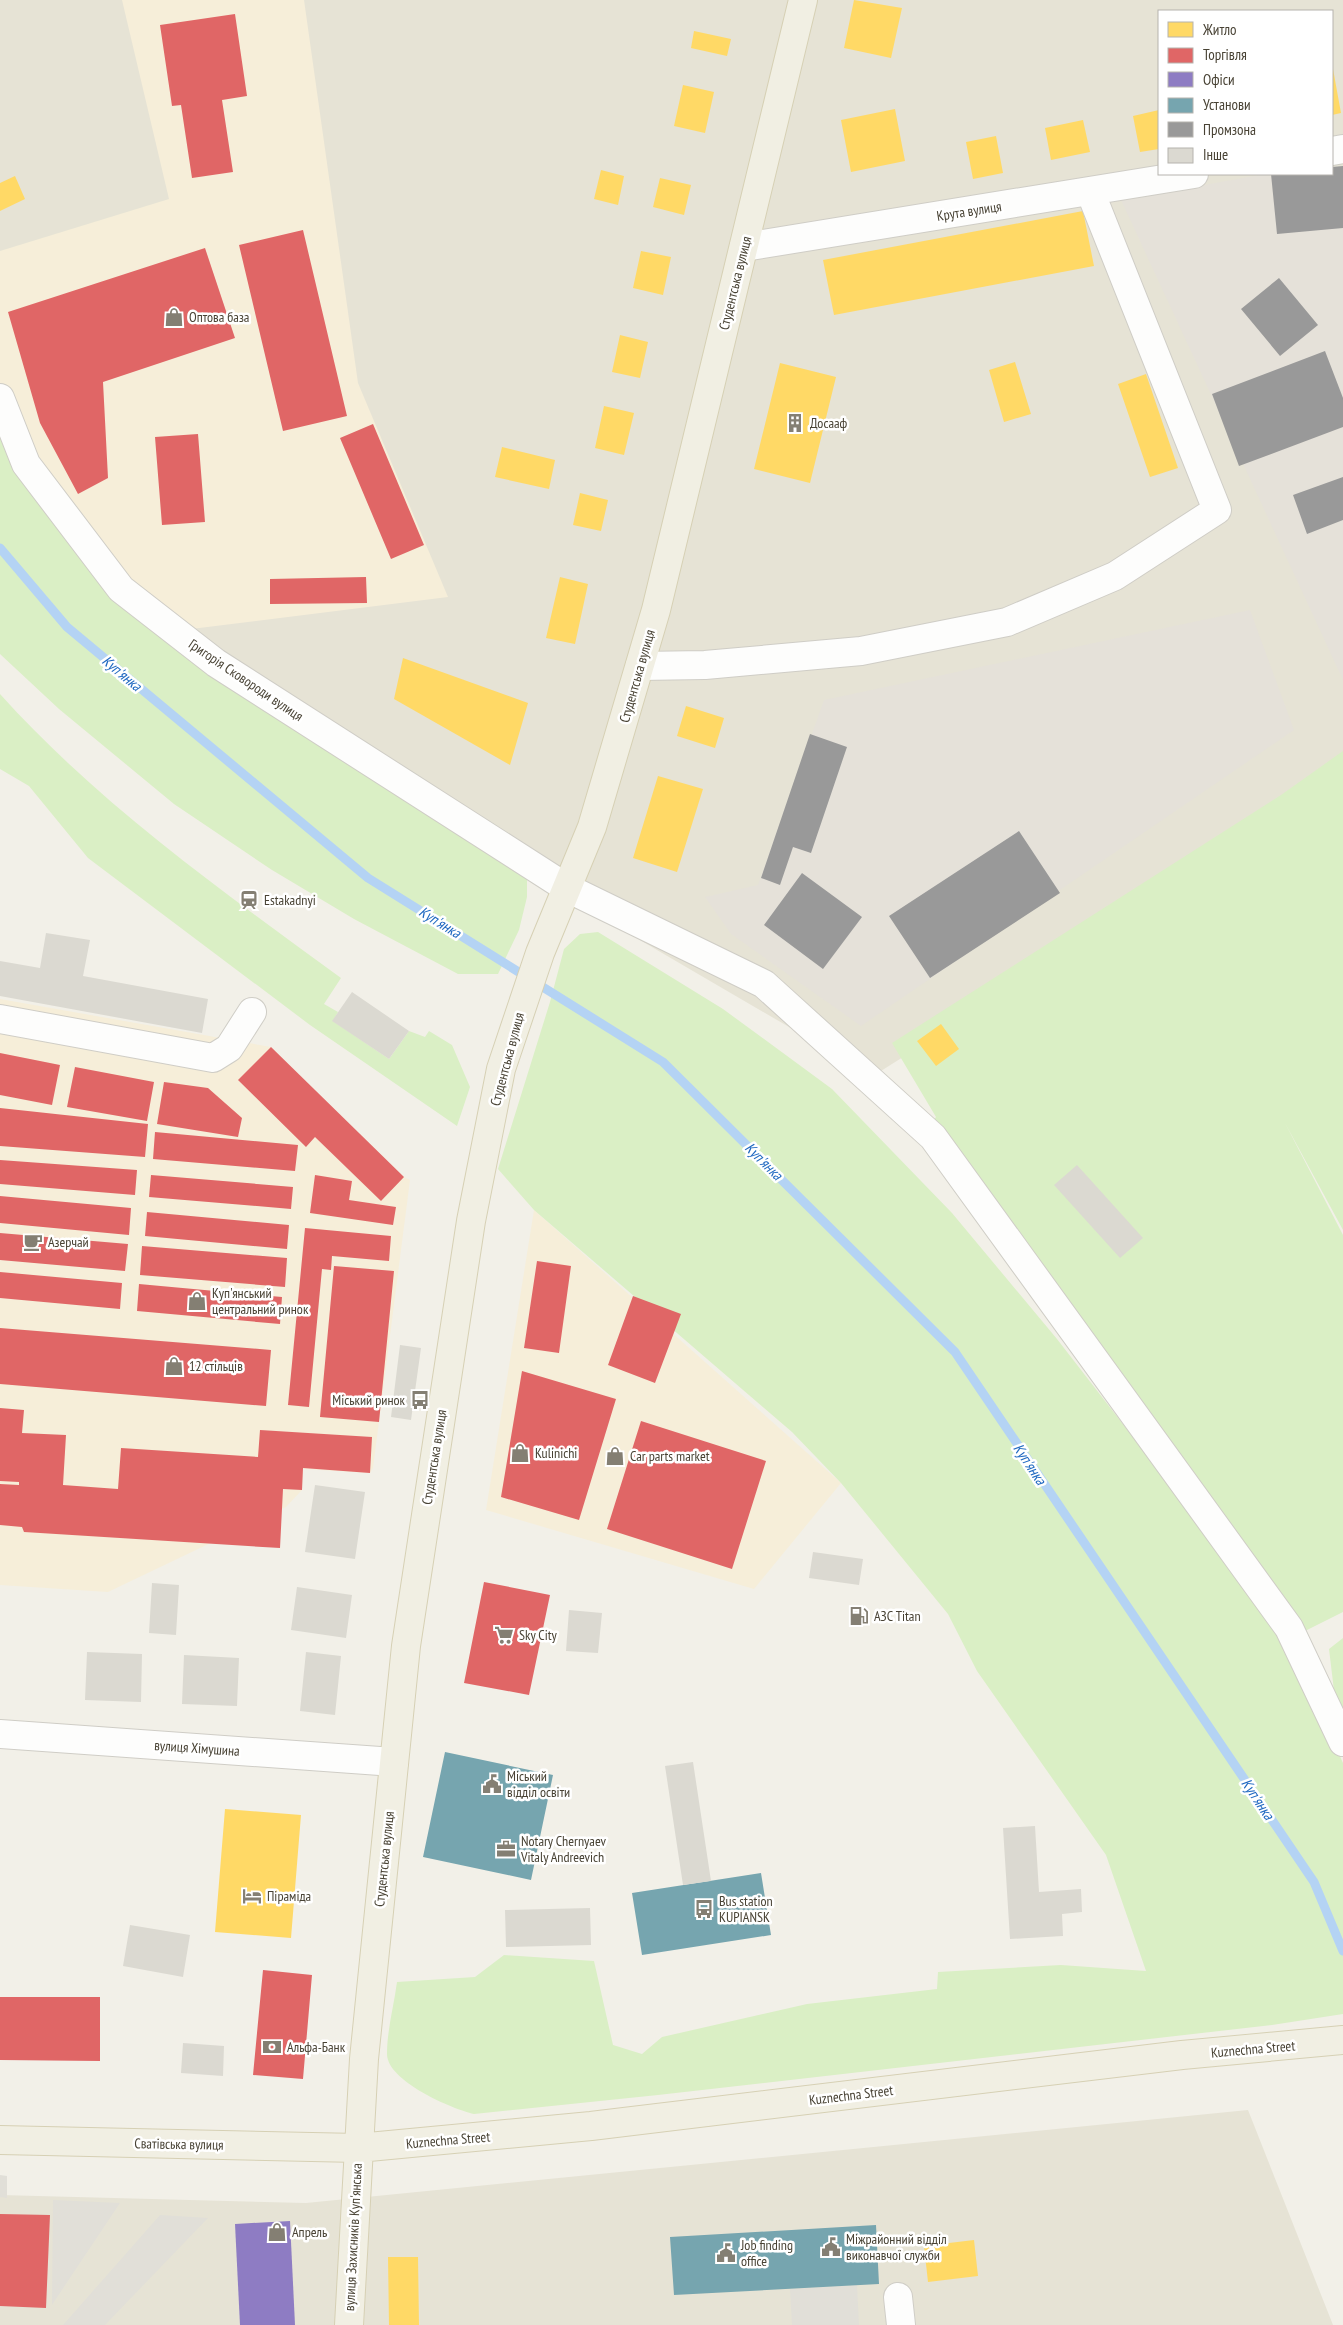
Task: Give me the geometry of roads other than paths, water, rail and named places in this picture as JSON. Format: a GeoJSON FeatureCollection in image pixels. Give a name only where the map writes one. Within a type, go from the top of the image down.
{"type":"FeatureCollection","features":[{"type":"Feature","properties":{"kind":"main road","name":"Студентська вулиця"},"geometry":{"type":"LineString","coordinates":[[358,2148],[364,2059],[406,1646],[464,1255],[501,1069],[537,962],[592,827],[656,610],[803,0]]}},
{"type":"Feature","properties":{"kind":"main road","name":"Kuznechna Street"},"geometry":{"type":"LineString","coordinates":[[358,2148],[592,2126],[1182,2055],[1343,2040]]}},
{"type":"Feature","properties":{"kind":"main road","name":"Сватівська вулиця"},"geometry":{"type":"LineString","coordinates":[[0,2140],[358,2148]]}},
{"type":"Feature","properties":{"kind":"main road","name":"вулиця Захисників Куп'янська"},"geometry":{"type":"LineString","coordinates":[[349,2325],[358,2148]]}},
{"type":"Feature","properties":{"kind":"street","name":"Крута вулиця"},"geometry":{"type":"LineString","coordinates":[[744,247],[1188,175]]}},
{"type":"Feature","properties":{"kind":"street"},"geometry":{"type":"LineString","coordinates":[[640,666],[705,665],[861,651],[1006,622],[1115,576],[1217,510],[1090,191]]}},
{"type":"Feature","properties":{"kind":"street","name":"Григорія Сковороди вулиця"},"geometry":{"type":"LineString","coordinates":[[0,398],[26,464],[121,589],[216,664],[567,888],[764,984],[933,1137],[1289,1628],[1343,1742]]}},
{"type":"Feature","properties":{"kind":"street"},"geometry":{"type":"LineString","coordinates":[[0,1019],[213,1058],[229,1048],[252,1012]]}},
{"type":"Feature","properties":{"kind":"street","name":"вулиця Хімушина"},"geometry":{"type":"LineString","coordinates":[[0,1734],[394,1762]]}},
{"type":"Feature","properties":{"kind":"street"},"geometry":{"type":"LineString","coordinates":[[898,2297],[901,2325]]}},
{"type":"Feature","properties":{"kind":"waterway","name":"Куп'янка"},"geometry":{"type":"LineString","coordinates":[[0,548],[67,627],[368,878],[663,1062],[955,1352],[1314,1882],[1343,1951]]}},
{"type":"Feature","properties":{"kind":"place","name":"Оптова база"},"geometry":{"type":"Point","coordinates":[174,317]}},
{"type":"Feature","properties":{"kind":"place","name":"Досааф"},"geometry":{"type":"Point","coordinates":[795,423]}},
{"type":"Feature","properties":{"kind":"place","name":"Estakadnyi"},"geometry":{"type":"Point","coordinates":[249,900]}},
{"type":"Feature","properties":{"kind":"place","name":"Азерчай"},"geometry":{"type":"Point","coordinates":[33,1242]}},
{"type":"Feature","properties":{"kind":"place","name":"Куп'янський центральний ринок"},"geometry":{"type":"Point","coordinates":[197,1301]}},
{"type":"Feature","properties":{"kind":"place","name":"12 стільців"},"geometry":{"type":"Point","coordinates":[174,1366]}},
{"type":"Feature","properties":{"kind":"place","name":"Міський ринок"},"geometry":{"type":"Point","coordinates":[420,1400]}},
{"type":"Feature","properties":{"kind":"place","name":"Kulinichi"},"geometry":{"type":"Point","coordinates":[520,1453]}},
{"type":"Feature","properties":{"kind":"place","name":"Car parts market"},"geometry":{"type":"Point","coordinates":[615,1456]}},
{"type":"Feature","properties":{"kind":"place","name":"АЗС Titan"},"geometry":{"type":"Point","coordinates":[859,1616]}},
{"type":"Feature","properties":{"kind":"place","name":"Sky City"},"geometry":{"type":"Point","coordinates":[504,1635]}},
{"type":"Feature","properties":{"kind":"place","name":"Міський відділ освіти"},"geometry":{"type":"Point","coordinates":[492,1784]}},
{"type":"Feature","properties":{"kind":"place","name":"Notary Chernyaev Vitaly Andreevich"},"geometry":{"type":"Point","coordinates":[506,1849]}},
{"type":"Feature","properties":{"kind":"place","name":"Піраміда"},"geometry":{"type":"Point","coordinates":[252,1896]}},
{"type":"Feature","properties":{"kind":"place","name":"Bus station KUPIANSK"},"geometry":{"type":"Point","coordinates":[704,1909]}},
{"type":"Feature","properties":{"kind":"place","name":"Альфа-Банк"},"geometry":{"type":"Point","coordinates":[272,2047]}},
{"type":"Feature","properties":{"kind":"place","name":"Апрель"},"geometry":{"type":"Point","coordinates":[277,2232]}},
{"type":"Feature","properties":{"kind":"place","name":"Міжрайонний відділ виконавчої служби"},"geometry":{"type":"Point","coordinates":[831,2247]}},
{"type":"Feature","properties":{"kind":"place","name":"Job finding office"},"geometry":{"type":"Point","coordinates":[726,2253]}}]}
